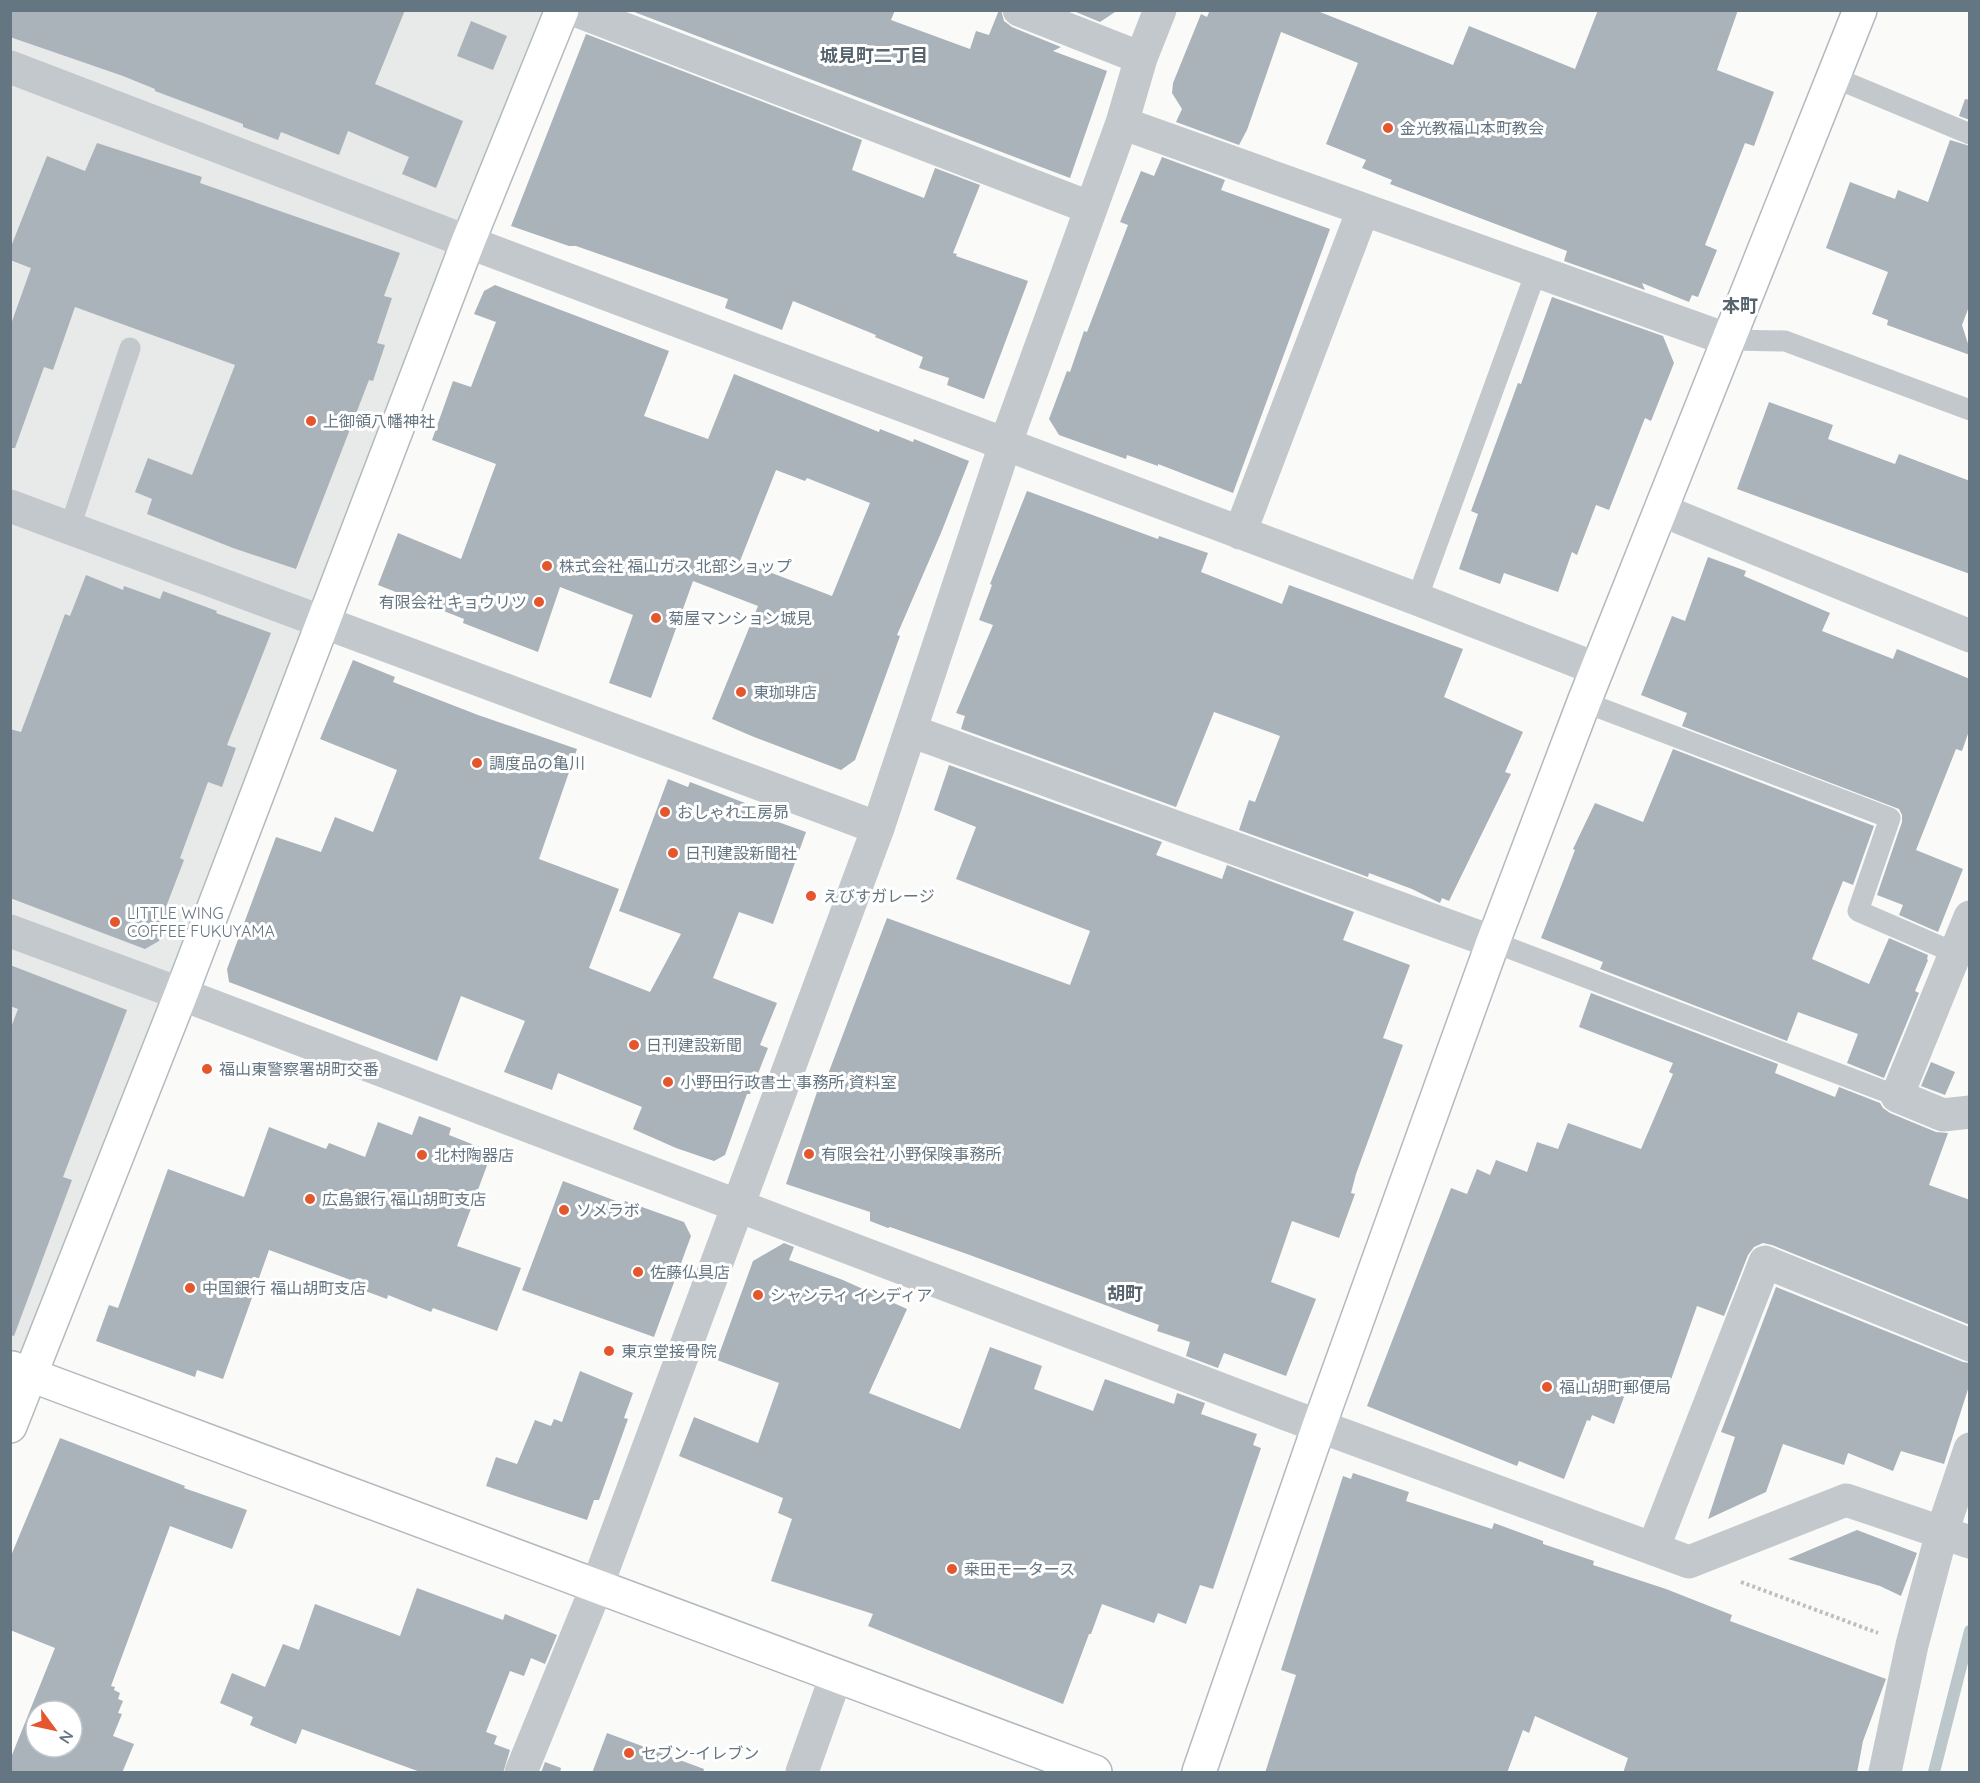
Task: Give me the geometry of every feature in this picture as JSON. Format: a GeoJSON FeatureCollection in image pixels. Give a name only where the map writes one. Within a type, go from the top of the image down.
{"type":"FeatureCollection","features":[{"type":"Feature","properties":{"kind":"street"},"geometry":{"type":"LineString","coordinates":[[10,1426],[21,1371],[181,994],[468,242],[562,10]]}},
{"type":"Feature","properties":{"kind":"street"},"geometry":{"type":"LineString","coordinates":[[575,10],[1091,208]]}},
{"type":"Feature","properties":{"kind":"street"},"geometry":{"type":"LineString","coordinates":[[1019,10],[1141,58]]}},
{"type":"Feature","properties":{"kind":"street"},"geometry":{"type":"LineString","coordinates":[[521,1773],[597,1586],[878,828],[1005,445],[1122,123],[1141,58],[1160,10]]}},
{"type":"Feature","properties":{"kind":"street"},"geometry":{"type":"LineString","coordinates":[[1198,1773],[1319,1426],[1493,942],[1584,702],[1860,10]]}},
{"type":"Feature","properties":{"kind":"street"},"geometry":{"type":"LineString","coordinates":[[10,67],[1597,669]]}},
{"type":"Feature","properties":{"kind":"street"},"geometry":{"type":"LineString","coordinates":[[1122,123],[1729,340]]}},
{"type":"Feature","properties":{"kind":"street"},"geometry":{"type":"LineString","coordinates":[[1240,533],[1363,210]]}},
{"type":"Feature","properties":{"kind":"street"},"geometry":{"type":"LineString","coordinates":[[10,506],[878,828]]}},
{"type":"Feature","properties":{"kind":"street"},"geometry":{"type":"LineString","coordinates":[[1661,510],[1970,636]]}},
{"type":"Feature","properties":{"kind":"street"},"geometry":{"type":"LineString","coordinates":[[911,731],[1493,942]]}},
{"type":"Feature","properties":{"kind":"street"},"geometry":{"type":"LineString","coordinates":[[1970,917],[1897,1096],[1943,1115],[1970,1112]]}},
{"type":"Feature","properties":{"kind":"street"},"geometry":{"type":"LineString","coordinates":[[10,931],[1319,1426],[1689,1562],[1846,1500],[1956,1537]]}},
{"type":"Feature","properties":{"kind":"street"},"geometry":{"type":"LineString","coordinates":[[1653,1549],[1765,1262],[1970,1345]]}},
{"type":"Feature","properties":{"kind":"street"},"geometry":{"type":"LineString","coordinates":[[21,1371],[1095,1773]]}},
{"type":"Feature","properties":{"kind":"street"},"geometry":{"type":"LineString","coordinates":[[1885,1773],[1912,1645],[1956,1537],[1970,1449]]}},
{"type":"Feature","properties":{"kind":"street"},"geometry":{"type":"LineString","coordinates":[[802,1773],[836,1676]]}},
{"type":"Feature","properties":{"kind":"lane"},"geometry":{"type":"LineString","coordinates":[[1833,77],[1970,134]]}},
{"type":"Feature","properties":{"kind":"lane"},"geometry":{"type":"LineString","coordinates":[[1417,599],[1536,272]]}},
{"type":"Feature","properties":{"kind":"lane"},"geometry":{"type":"LineString","coordinates":[[1729,340],[1785,341],[1970,410]]}},
{"type":"Feature","properties":{"kind":"lane"},"geometry":{"type":"LineString","coordinates":[[70,527],[130,348]]}},
{"type":"Feature","properties":{"kind":"lane"},"geometry":{"type":"LineString","coordinates":[[1584,702],[1890,818],[1858,911],[1955,953]]}},
{"type":"Feature","properties":{"kind":"lane"},"geometry":{"type":"LineString","coordinates":[[1493,942],[1897,1096]]}},
{"type":"Feature","properties":{"kind":"path"},"geometry":{"type":"LineString","coordinates":[[1689,1562],[1912,1645]]}},
{"type":"Feature","properties":{"kind":"shaded area"},"geometry":{"type":"Polygon","coordinates":[[[11,11],[556,11],[11,1427],[11,11]]]}},
{"type":"Feature","properties":{"kind":"building"},"geometry":{"type":"Polygon","coordinates":[[[10,10],[405,10],[375,84],[463,121],[436,188],[402,174],[409,157],[348,131],[339,155],[281,132],[278,140],[123,76],[10,37],[10,10]]]}},
{"type":"Feature","properties":{"kind":"building"},"geometry":{"type":"Polygon","coordinates":[[[629,10],[895,10],[891,20],[970,49],[976,31],[989,35],[999,10],[1001,10],[1004,21],[1012,27],[1061,47],[1053,51],[1107,71],[1070,178],[629,10]]]}},
{"type":"Feature","properties":{"kind":"building"},"geometry":{"type":"Polygon","coordinates":[[[1071,10],[1118,10],[1100,22],[1071,10]]]}},
{"type":"Feature","properties":{"kind":"building"},"geometry":{"type":"Polygon","coordinates":[[[1210,10],[1315,10],[1453,65],[1469,26],[1575,69],[1598,10],[1738,10],[1717,70],[1774,92],[1754,146],[1745,143],[1705,245],[1717,250],[1698,297],[1692,295],[1689,302],[1642,283],[1645,290],[1564,261],[1567,251],[1390,184],[1392,180],[1362,168],[1366,160],[1326,144],[1358,63],[1281,32],[1247,130],[1239,145],[1176,122],[1182,109],[1172,93],[1173,83],[1201,14],[1207,17],[1210,10]]]}},
{"type":"Feature","properties":{"kind":"building"},"geometry":{"type":"Polygon","coordinates":[[[471,21],[507,36],[493,70],[457,56],[471,21]]]}},
{"type":"Feature","properties":{"kind":"building"},"geometry":{"type":"Polygon","coordinates":[[[586,34],[862,140],[852,170],[924,198],[935,168],[980,185],[953,253],[1028,281],[984,399],[947,385],[949,378],[919,368],[923,357],[793,301],[782,330],[725,308],[728,299],[511,226],[586,34]]]}},
{"type":"Feature","properties":{"kind":"building"},"geometry":{"type":"Polygon","coordinates":[[[1965,99],[1970,100],[1970,120],[1959,116],[1965,99]]]}},
{"type":"Feature","properties":{"kind":"building"},"geometry":{"type":"Polygon","coordinates":[[[1950,140],[1970,146],[1970,304],[1962,325],[1970,355],[1887,325],[1888,320],[1872,314],[1888,272],[1826,248],[1850,182],[1895,199],[1898,190],[1928,202],[1950,140]]]}},
{"type":"Feature","properties":{"kind":"building"},"geometry":{"type":"Polygon","coordinates":[[[97,143],[202,177],[200,183],[400,253],[384,296],[392,298],[377,343],[385,345],[373,381],[369,380],[296,569],[233,548],[147,514],[152,499],[135,492],[148,458],[192,475],[235,365],[75,307],[53,370],[44,367],[15,448],[10,448],[10,327],[31,268],[10,260],[10,249],[47,156],[85,171],[97,143]]]}},
{"type":"Feature","properties":{"kind":"building"},"geometry":{"type":"Polygon","coordinates":[[[1162,157],[1225,180],[1221,190],[1330,229],[1233,493],[1158,464],[1158,466],[1127,455],[1126,459],[1059,435],[1049,419],[1067,371],[1070,372],[1084,331],[1087,332],[1128,225],[1120,222],[1141,171],[1154,176],[1162,157]]]}},
{"type":"Feature","properties":{"kind":"building"},"geometry":{"type":"Polygon","coordinates":[[[495,285],[669,351],[644,416],[708,439],[734,374],[879,432],[880,429],[913,442],[914,439],[969,461],[897,635],[900,636],[855,760],[841,770],[712,719],[758,606],[693,581],[651,698],[609,683],[633,615],[560,587],[538,652],[463,623],[464,619],[378,585],[398,533],[461,559],[496,464],[432,440],[453,381],[471,387],[496,322],[474,314],[484,291],[495,285]],[[776,470],[740,561],[832,596],[870,503],[807,478],[805,481],[776,470]]]}},
{"type":"Feature","properties":{"kind":"building"},"geometry":{"type":"Polygon","coordinates":[[[1552,297],[1663,336],[1674,363],[1651,421],[1645,418],[1609,510],[1596,505],[1577,555],[1572,552],[1558,592],[1504,573],[1500,584],[1459,569],[1478,514],[1471,511],[1518,383],[1521,384],[1552,297]]]}},
{"type":"Feature","properties":{"kind":"building"},"geometry":{"type":"Polygon","coordinates":[[[1769,402],[1833,425],[1828,439],[1895,464],[1899,454],[1970,481],[1970,574],[1737,489],[1769,402]]]}},
{"type":"Feature","properties":{"kind":"building"},"geometry":{"type":"Polygon","coordinates":[[[1027,491],[1158,539],[1159,536],[1208,553],[1201,572],[1282,604],[1289,585],[1463,649],[1444,697],[1523,732],[1505,772],[1511,774],[1449,901],[1442,898],[1440,903],[1412,889],[1369,873],[1368,877],[1239,830],[1249,800],[1255,802],[1280,736],[1214,712],[1176,807],[961,729],[965,716],[956,713],[993,625],[979,620],[992,585],[990,584],[1027,491]]]}},
{"type":"Feature","properties":{"kind":"building"},"geometry":{"type":"Polygon","coordinates":[[[1708,557],[1746,571],[1744,576],[1830,613],[1822,631],[1893,659],[1897,649],[1970,679],[1970,728],[1962,751],[1956,749],[1916,850],[1963,869],[1938,932],[1899,915],[1903,905],[1877,895],[1902,822],[1899,809],[1682,726],[1687,713],[1641,695],[1672,616],[1685,621],[1708,557]]]}},
{"type":"Feature","properties":{"kind":"building"},"geometry":{"type":"Polygon","coordinates":[[[86,575],[123,590],[124,586],[160,599],[163,591],[271,633],[227,745],[236,748],[222,787],[208,782],[180,858],[184,860],[166,907],[171,910],[159,941],[145,949],[10,898],[10,729],[21,732],[65,614],[70,616],[86,575]]]}},
{"type":"Feature","properties":{"kind":"building"},"geometry":{"type":"Polygon","coordinates":[[[353,660],[395,677],[393,682],[478,715],[577,749],[539,859],[619,889],[589,968],[650,992],[681,934],[619,911],[668,779],[688,787],[690,782],[745,803],[742,809],[806,832],[773,924],[739,912],[713,978],[777,1003],[760,1045],[768,1048],[750,1094],[747,1094],[725,1155],[714,1161],[676,1148],[633,1129],[642,1107],[558,1073],[552,1090],[504,1072],[525,1021],[461,996],[437,1061],[229,982],[227,969],[276,837],[321,852],[335,817],[373,832],[397,770],[320,739],[353,660]]]}},
{"type":"Feature","properties":{"kind":"building"},"geometry":{"type":"Polygon","coordinates":[[[1673,749],[1874,826],[1853,885],[1843,881],[1812,959],[1869,984],[1889,938],[1928,955],[1915,991],[1919,993],[1884,1078],[1847,1063],[1858,1034],[1798,1012],[1787,1041],[1600,969],[1603,962],[1541,938],[1575,850],[1573,849],[1595,803],[1643,822],[1673,749]]]}},
{"type":"Feature","properties":{"kind":"building"},"geometry":{"type":"Polygon","coordinates":[[[949,765],[1162,842],[1156,855],[1222,879],[1227,865],[1354,912],[1343,940],[1410,965],[1383,1038],[1403,1045],[1356,1174],[1351,1193],[1355,1194],[1339,1238],[1292,1221],[1271,1282],[1316,1299],[1286,1376],[1224,1353],[1218,1368],[1186,1356],[1190,1342],[1157,1331],[1159,1325],[967,1254],[888,1228],[870,1221],[870,1212],[786,1184],[818,1089],[822,1090],[887,918],[1070,985],[1090,931],[956,879],[976,827],[934,810],[949,765]]]}},
{"type":"Feature","properties":{"kind":"building"},"geometry":{"type":"Polygon","coordinates":[[[10,965],[127,1010],[63,1177],[72,1180],[14,1336],[10,1335],[10,1030],[18,1009],[10,1006],[10,965]]]}},
{"type":"Feature","properties":{"kind":"building"},"geometry":{"type":"Polygon","coordinates":[[[1591,993],[1778,1064],[1775,1073],[1835,1097],[1839,1087],[1880,1103],[1890,1113],[1936,1132],[1948,1133],[1929,1185],[1970,1200],[1970,1325],[1763,1243],[1754,1247],[1748,1255],[1724,1316],[1697,1306],[1667,1391],[1631,1378],[1614,1424],[1592,1415],[1590,1421],[1587,1420],[1564,1479],[1519,1461],[1517,1466],[1367,1406],[1451,1188],[1467,1194],[1477,1169],[1490,1175],[1496,1160],[1527,1172],[1537,1142],[1558,1149],[1568,1123],[1641,1149],[1673,1074],[1669,1072],[1673,1063],[1579,1027],[1591,993]]]}},
{"type":"Feature","properties":{"kind":"building"},"geometry":{"type":"Polygon","coordinates":[[[1931,1062],[1955,1072],[1945,1095],[1921,1086],[1931,1062]]]}},
{"type":"Feature","properties":{"kind":"building"},"geometry":{"type":"Polygon","coordinates":[[[419,1116],[451,1128],[449,1135],[492,1152],[457,1246],[521,1268],[497,1331],[433,1308],[431,1312],[388,1295],[387,1299],[357,1288],[359,1283],[269,1250],[223,1379],[197,1370],[195,1377],[96,1341],[109,1305],[118,1308],[168,1169],[244,1197],[269,1127],[326,1149],[329,1143],[365,1157],[378,1122],[412,1135],[419,1116]]]}},
{"type":"Feature","properties":{"kind":"building"},"geometry":{"type":"Polygon","coordinates":[[[563,1181],[624,1204],[625,1201],[684,1222],[691,1236],[654,1337],[522,1290],[563,1181]]]}},
{"type":"Feature","properties":{"kind":"building"},"geometry":{"type":"Polygon","coordinates":[[[784,1243],[794,1247],[789,1260],[843,1280],[907,1309],[869,1393],[960,1429],[990,1347],[1042,1366],[1034,1389],[1093,1411],[1105,1379],[1174,1404],[1177,1393],[1205,1403],[1201,1414],[1257,1434],[1253,1445],[1261,1448],[1213,1589],[1200,1585],[1186,1624],[1158,1613],[1154,1623],[1102,1604],[1063,1704],[868,1626],[873,1614],[771,1581],[792,1519],[778,1513],[783,1498],[679,1456],[694,1417],[758,1443],[779,1383],[717,1360],[753,1261],[784,1243]]]}},
{"type":"Feature","properties":{"kind":"building"},"geometry":{"type":"Polygon","coordinates":[[[1776,1287],[1970,1363],[1970,1383],[1944,1464],[1901,1451],[1893,1471],[1848,1453],[1844,1465],[1783,1444],[1766,1492],[1708,1519],[1735,1437],[1721,1432],[1776,1287]]]}},
{"type":"Feature","properties":{"kind":"building"},"geometry":{"type":"Polygon","coordinates":[[[580,1371],[633,1393],[624,1418],[628,1419],[599,1500],[594,1500],[587,1520],[486,1486],[496,1457],[517,1464],[535,1420],[551,1426],[554,1419],[562,1422],[580,1371]]]}},
{"type":"Feature","properties":{"kind":"building"},"geometry":{"type":"Polygon","coordinates":[[[60,1438],[185,1486],[184,1488],[247,1510],[232,1549],[170,1526],[111,1686],[120,1693],[118,1699],[123,1701],[118,1713],[122,1714],[113,1736],[134,1744],[122,1773],[10,1773],[10,1760],[24,1725],[24,1759],[84,1759],[84,1699],[35,1699],[55,1648],[10,1630],[10,1558],[60,1438]]]}},
{"type":"Feature","properties":{"kind":"building"},"geometry":{"type":"Polygon","coordinates":[[[1353,1473],[1409,1492],[1406,1501],[1492,1529],[1494,1523],[1543,1541],[1543,1544],[1594,1561],[1593,1565],[1666,1589],[1732,1615],[1730,1621],[1886,1679],[1863,1741],[1857,1773],[1623,1773],[1628,1758],[1535,1716],[1529,1733],[1523,1730],[1507,1773],[1265,1773],[1296,1675],[1281,1670],[1343,1476],[1351,1479],[1353,1473]]]}},
{"type":"Feature","properties":{"kind":"building"},"geometry":{"type":"Polygon","coordinates":[[[1857,1530],[1917,1553],[1901,1596],[1880,1586],[1788,1559],[1857,1530]]]}},
{"type":"Feature","properties":{"kind":"building"},"geometry":{"type":"Polygon","coordinates":[[[417,1588],[503,1620],[505,1614],[557,1635],[545,1664],[531,1658],[524,1676],[510,1671],[486,1732],[497,1736],[494,1744],[510,1750],[503,1773],[423,1773],[302,1729],[296,1744],[250,1725],[253,1717],[220,1703],[232,1673],[265,1687],[283,1644],[299,1650],[315,1604],[400,1636],[417,1588]]]}},
{"type":"Feature","properties":{"kind":"building","name":"セブン-イレブン"},"geometry":{"type":"Polygon","coordinates":[[[607,1733],[704,1769],[703,1773],[592,1773],[607,1733]]]}},
{"type":"Feature","properties":{"kind":"building"},"geometry":{"type":"Polygon","coordinates":[[[545,1762],[561,1768],[560,1773],[541,1773],[545,1762]]]}},
{"type":"Feature","properties":{"kind":"waterway"},"geometry":{"type":"LineString","coordinates":[[1934,1772],[1970,1631]]}},
{"type":"Feature","properties":{"kind":"place","name":"金光教福山本町教会"},"geometry":{"type":"Point","coordinates":[1388,128]}},
{"type":"Feature","properties":{"kind":"place","name":"上御領八幡神社"},"geometry":{"type":"Point","coordinates":[311,421]}},
{"type":"Feature","properties":{"kind":"place","name":"株式会社 福山ガス 北部ショップ"},"geometry":{"type":"Point","coordinates":[547,566]}},
{"type":"Feature","properties":{"kind":"place","name":"有限会社 キョウリツ"},"geometry":{"type":"Point","coordinates":[539,602]}},
{"type":"Feature","properties":{"kind":"place","name":"菊屋マンション城見"},"geometry":{"type":"Point","coordinates":[656,618]}},
{"type":"Feature","properties":{"kind":"place","name":"東珈琲店"},"geometry":{"type":"Point","coordinates":[741,692]}},
{"type":"Feature","properties":{"kind":"place","name":"調度品の亀川"},"geometry":{"type":"Point","coordinates":[477,763]}},
{"type":"Feature","properties":{"kind":"place","name":"おしゃれ工房昴"},"geometry":{"type":"Point","coordinates":[665,812]}},
{"type":"Feature","properties":{"kind":"place","name":"日刊建設新聞社"},"geometry":{"type":"Point","coordinates":[673,853]}},
{"type":"Feature","properties":{"kind":"place","name":"えびすガレージ"},"geometry":{"type":"Point","coordinates":[811,896]}},
{"type":"Feature","properties":{"kind":"place","name":"LITTLE WING COFFEE FUKUYAMA"},"geometry":{"type":"Point","coordinates":[115,922]}},
{"type":"Feature","properties":{"kind":"place","name":"日刊建設新聞"},"geometry":{"type":"Point","coordinates":[634,1045]}},
{"type":"Feature","properties":{"kind":"place","name":"福山東警察署胡町交番"},"geometry":{"type":"Point","coordinates":[207,1069]}},
{"type":"Feature","properties":{"kind":"place","name":"小野田行政書士 事務所 資料室"},"geometry":{"type":"Point","coordinates":[668,1082]}},
{"type":"Feature","properties":{"kind":"place","name":"有限会社 小野保険事務所"},"geometry":{"type":"Point","coordinates":[809,1154]}},
{"type":"Feature","properties":{"kind":"place","name":"北村陶器店"},"geometry":{"type":"Point","coordinates":[422,1155]}},
{"type":"Feature","properties":{"kind":"place","name":"広島銀行 福山胡町支店"},"geometry":{"type":"Point","coordinates":[310,1199]}},
{"type":"Feature","properties":{"kind":"place","name":"ソメラボ"},"geometry":{"type":"Point","coordinates":[564,1210]}},
{"type":"Feature","properties":{"kind":"place","name":"佐藤仏具店"},"geometry":{"type":"Point","coordinates":[638,1272]}},
{"type":"Feature","properties":{"kind":"place","name":"中国銀行 福山胡町支店"},"geometry":{"type":"Point","coordinates":[190,1288]}},
{"type":"Feature","properties":{"kind":"place","name":"シャンティ インディア"},"geometry":{"type":"Point","coordinates":[758,1295]}},
{"type":"Feature","properties":{"kind":"place","name":"東京堂接骨院"},"geometry":{"type":"Point","coordinates":[609,1351]}},
{"type":"Feature","properties":{"kind":"place","name":"福山胡町郵便局"},"geometry":{"type":"Point","coordinates":[1547,1387]}},
{"type":"Feature","properties":{"kind":"place","name":"桒田モータース"},"geometry":{"type":"Point","coordinates":[952,1569]}},
{"type":"Feature","properties":{"kind":"place","name":"セブン-イレブン"},"geometry":{"type":"Point","coordinates":[629,1753]}},
{"type":"Feature","properties":{"kind":"district","name":"城見町二丁目"},"geometry":{"type":"Point","coordinates":[874,56]}},
{"type":"Feature","properties":{"kind":"district","name":"本町"},"geometry":{"type":"Point","coordinates":[1740,306]}},
{"type":"Feature","properties":{"kind":"district","name":"胡町"},"geometry":{"type":"Point","coordinates":[1125,1294]}}]}
